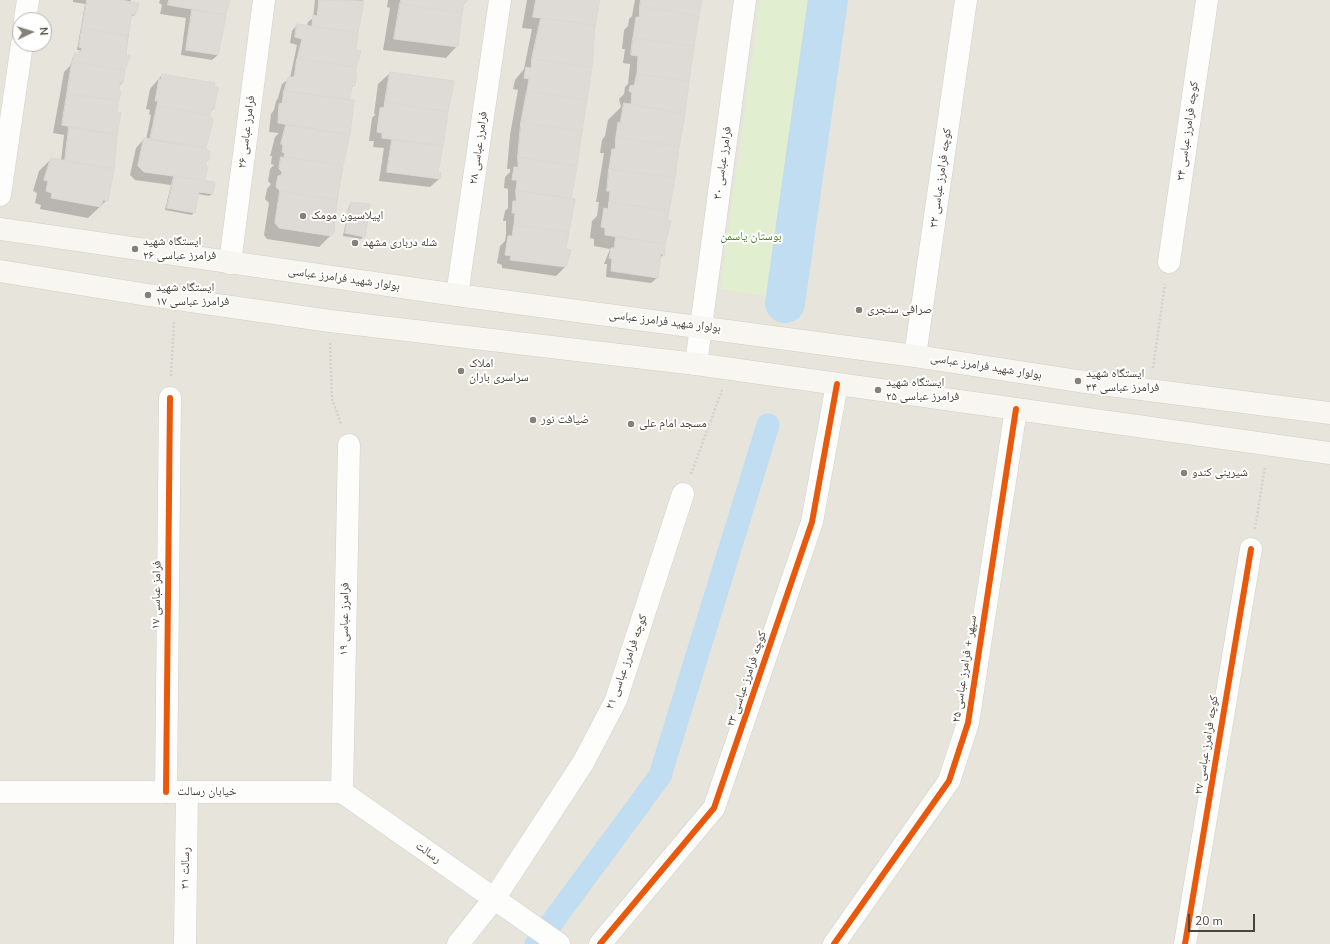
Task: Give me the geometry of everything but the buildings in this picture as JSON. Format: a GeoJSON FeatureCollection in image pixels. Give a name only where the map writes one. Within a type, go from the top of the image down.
{"type":"FeatureCollection","features":[{"type":"Feature","properties":{"kind":"main road","name":"بولوار شهید فرامرز عباسی"},"geometry":{"type":"LineString","coordinates":[[0,229],[457,295],[915,356],[1150,390],[1330,413]]}},
{"type":"Feature","properties":{"kind":"main road"},"geometry":{"type":"LineString","coordinates":[[0,271],[176,299],[330,320],[696,364],[1330,453]]}},
{"type":"Feature","properties":{"kind":"street"},"geometry":{"type":"LineString","coordinates":[[26,12],[28,0]]}},
{"type":"Feature","properties":{"kind":"street","name":"فرامرز عباسی ۲۶"},"geometry":{"type":"LineString","coordinates":[[230,263],[264,0]]}},
{"type":"Feature","properties":{"kind":"street","name":"فرامرز عباسی ۲۸"},"geometry":{"type":"LineString","coordinates":[[457,295],[500,0]]}},
{"type":"Feature","properties":{"kind":"street","name":"فرامرز عباسی ۳۰"},"geometry":{"type":"LineString","coordinates":[[696,364],[745,0]]}},
{"type":"Feature","properties":{"kind":"street","name":"کوچه فرامرز عباسی ۳۲"},"geometry":{"type":"LineString","coordinates":[[915,356],[966,0]]}},
{"type":"Feature","properties":{"kind":"street","name":"کوچه فرامرز عباسی ۳۴"},"geometry":{"type":"LineString","coordinates":[[1168,262],[1207,0]]}},
{"type":"Feature","properties":{"kind":"street"},"geometry":{"type":"LineString","coordinates":[[0,195],[21,52]]}},
{"type":"Feature","properties":{"kind":"street","name":"کوچه فرامرز عباسی ۲۳"},"geometry":{"type":"LineString","coordinates":[[600,944],[714,808],[812,522],[837,384]]}},
{"type":"Feature","properties":{"kind":"street","name":"فرامز عباسی ۱۷"},"geometry":{"type":"LineString","coordinates":[[170,398],[176,792]]}},
{"type":"Feature","properties":{"kind":"street","name":"سپهر + فرامرز عباسی ۲۵"},"geometry":{"type":"LineString","coordinates":[[834,944],[949,781],[968,722],[1016,409]]}},
{"type":"Feature","properties":{"kind":"street","name":"فرامرز عباسی ۱۹"},"geometry":{"type":"LineString","coordinates":[[342,792],[349,445]]}},
{"type":"Feature","properties":{"kind":"street","name":"کوچه فرامرز عباسی ۲۱"},"geometry":{"type":"LineString","coordinates":[[458,944],[494,899],[584,763],[616,700],[684,494]]}},
{"type":"Feature","properties":{"kind":"street","name":"کوچه فرامرز عباسی ۲۷"},"geometry":{"type":"LineString","coordinates":[[1186,944],[1251,549]]}},
{"type":"Feature","properties":{"kind":"street","name":"خیابان رسالت"},"geometry":{"type":"LineString","coordinates":[[0,792],[342,792]]}},
{"type":"Feature","properties":{"kind":"street","name":"رسالت ۳۱"},"geometry":{"type":"LineString","coordinates":[[176,792],[185,944]]}},
{"type":"Feature","properties":{"kind":"street","name":"رسالت"},"geometry":{"type":"LineString","coordinates":[[342,792],[556,943]]}},
{"type":"Feature","properties":{"kind":"path"},"geometry":{"type":"LineString","coordinates":[[1150,390],[1168,262]]}},
{"type":"Feature","properties":{"kind":"path"},"geometry":{"type":"LineString","coordinates":[[170,398],[176,299]]}},
{"type":"Feature","properties":{"kind":"path"},"geometry":{"type":"LineString","coordinates":[[330,320],[332,399],[349,445]]}},
{"type":"Feature","properties":{"kind":"path"},"geometry":{"type":"LineString","coordinates":[[684,494],[730,369]]}},
{"type":"Feature","properties":{"kind":"path"},"geometry":{"type":"LineString","coordinates":[[1251,549],[1269,444]]}},
{"type":"Feature","properties":{"kind":"shaded area"},"geometry":{"type":"Polygon","coordinates":[[[0,0],[1330,0],[1330,944],[0,944],[0,0]]]}},
{"type":"Feature","properties":{"kind":"green space","name":"بوستان یاسمن"},"geometry":{"type":"Polygon","coordinates":[[[760,0],[808,0],[767,296],[720,289],[760,0]]]}},
{"type":"Feature","properties":{"kind":"waterway"},"geometry":{"type":"LineString","coordinates":[[785,303],[828,0]]}},
{"type":"Feature","properties":{"kind":"waterway"},"geometry":{"type":"LineString","coordinates":[[536,944],[660,776],[768,425]]}},
{"type":"Feature","properties":{"kind":"cycle path"},"geometry":{"type":"LineString","coordinates":[[600,944],[714,808],[812,522],[837,384]]}},
{"type":"Feature","properties":{"kind":"cycle path"},"geometry":{"type":"LineString","coordinates":[[166,792],[170,398]]}},
{"type":"Feature","properties":{"kind":"cycle path"},"geometry":{"type":"LineString","coordinates":[[834,944],[949,781],[968,723],[1016,409]]}},
{"type":"Feature","properties":{"kind":"cycle path"},"geometry":{"type":"LineString","coordinates":[[1185,944],[1251,549]]}},
{"type":"Feature","properties":{"kind":"place","name":"اپیلاسیون مومک"},"geometry":{"type":"Point","coordinates":[303,216]}},
{"type":"Feature","properties":{"kind":"place","name":"شله درباری مشهد"},"geometry":{"type":"Point","coordinates":[355,243]}},
{"type":"Feature","properties":{"kind":"place","name":"ایستگاه شهید فرامرز عباسی ۲۶"},"geometry":{"type":"Point","coordinates":[135,249]}},
{"type":"Feature","properties":{"kind":"place","name":"ایستگاه شهید فرامرز عباسی ۱۷"},"geometry":{"type":"Point","coordinates":[148,295]}},
{"type":"Feature","properties":{"kind":"place","name":"صرافی سنجری"},"geometry":{"type":"Point","coordinates":[859,310]}},
{"type":"Feature","properties":{"kind":"place","name":"املاک سراسری باران"},"geometry":{"type":"Point","coordinates":[461,371]}},
{"type":"Feature","properties":{"kind":"place","name":"ایستگاه شهید فرامرز عباسی ۳۴"},"geometry":{"type":"Point","coordinates":[1078,381]}},
{"type":"Feature","properties":{"kind":"place","name":"ایستگاه شهید فرامرز عباسی ۲۵"},"geometry":{"type":"Point","coordinates":[878,390]}},
{"type":"Feature","properties":{"kind":"place","name":"ضیافت نور"},"geometry":{"type":"Point","coordinates":[533,420]}},
{"type":"Feature","properties":{"kind":"place","name":"مسجد امام علی"},"geometry":{"type":"Point","coordinates":[631,424]}},
{"type":"Feature","properties":{"kind":"place","name":"شیرینی کندو"},"geometry":{"type":"Point","coordinates":[1184,473]}}]}
